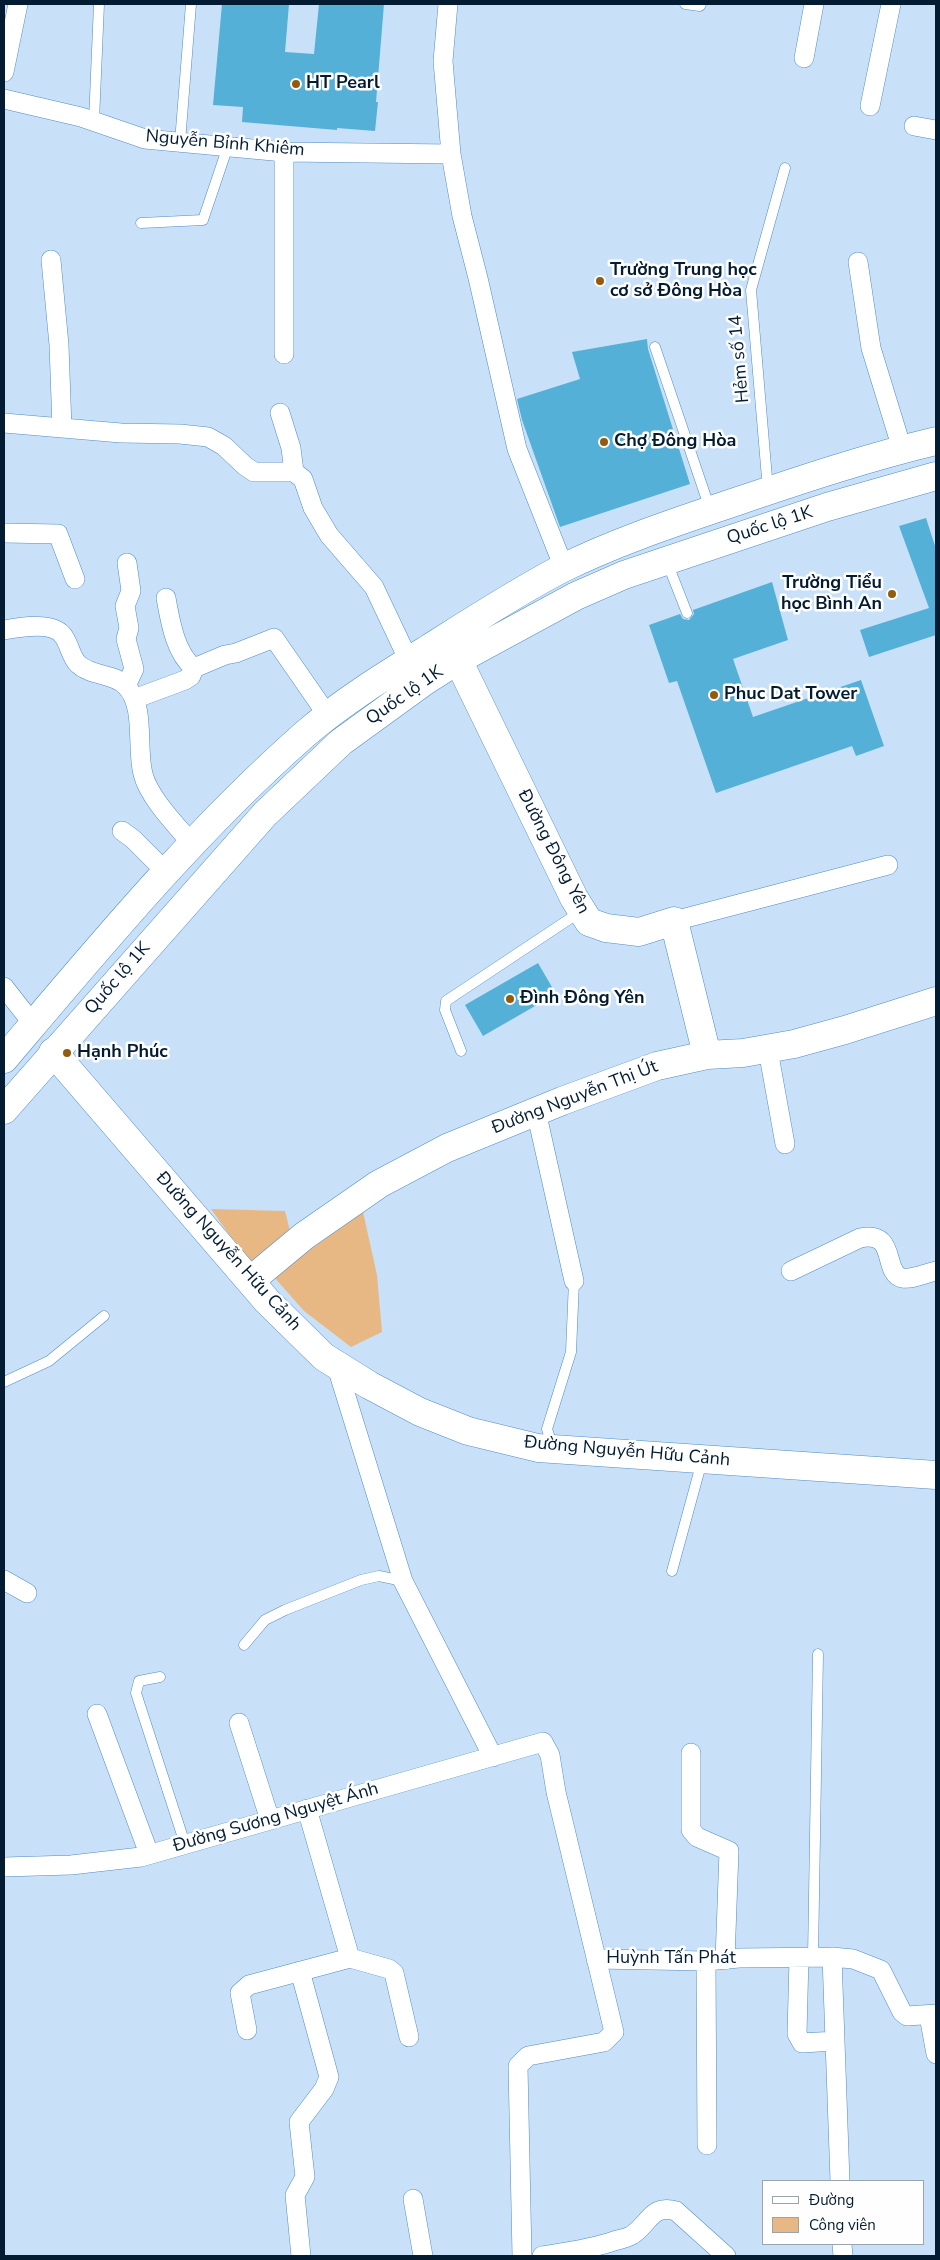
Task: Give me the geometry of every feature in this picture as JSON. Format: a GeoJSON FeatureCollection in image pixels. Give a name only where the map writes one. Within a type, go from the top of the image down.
{"type":"FeatureCollection","features":[{"type":"Feature","properties":{"kind":"main road","name":"Quốc lộ 1K"},"geometry":{"type":"LineString","coordinates":[[4,1059],[167,873],[248,788],[306,733],[410,661],[522,590],[612,546],[768,491],[902,449],[936,441]]}},
{"type":"Feature","properties":{"kind":"main road","name":"Quốc lộ 1K"},"geometry":{"type":"LineString","coordinates":[[4,1110],[233,848],[307,773],[341,742],[378,714],[458,660],[576,596],[624,575],[827,508],[936,476]]}},
{"type":"Feature","properties":{"kind":"main road"},"geometry":{"type":"LineString","coordinates":[[564,568],[576,596]]}},
{"type":"Feature","properties":{"kind":"main road","name":"Đường Đông Yên"},"geometry":{"type":"LineString","coordinates":[[458,660],[588,922],[614,929],[639,932],[674,921]]}},
{"type":"Feature","properties":{"kind":"main road"},"geometry":{"type":"LineString","coordinates":[[674,921],[707,1055]]}},
{"type":"Feature","properties":{"kind":"main road","name":"Đường Nguyễn Thị Út"},"geometry":{"type":"LineString","coordinates":[[251,1280],[304,1236],[402,1170],[447,1148],[536,1111],[657,1066],[707,1055],[768,1050],[845,1030],[936,1001]]}},
{"type":"Feature","properties":{"kind":"main road","name":"Đường Nguyễn Hữu Cảnh"},"geometry":{"type":"LineString","coordinates":[[53,1052],[251,1280],[267,1301],[324,1357],[420,1412],[468,1430],[538,1448],[554,1450],[936,1475]]}},
{"type":"Feature","properties":{"kind":"street"},"geometry":{"type":"LineString","coordinates":[[4,72],[18,4]]}},
{"type":"Feature","properties":{"kind":"street"},"geometry":{"type":"LineString","coordinates":[[448,4],[443,61],[451,154],[462,216],[517,449],[564,568]]}},
{"type":"Feature","properties":{"kind":"street"},"geometry":{"type":"LineString","coordinates":[[804,58],[814,4]]}},
{"type":"Feature","properties":{"kind":"street"},"geometry":{"type":"LineString","coordinates":[[870,106],[891,4]]}},
{"type":"Feature","properties":{"kind":"street","name":"Nguyễn Bỉnh Khiêm"},"geometry":{"type":"LineString","coordinates":[[4,99],[94,121],[145,139],[284,152],[451,154]]}},
{"type":"Feature","properties":{"kind":"street"},"geometry":{"type":"LineString","coordinates":[[914,126],[936,130]]}},
{"type":"Feature","properties":{"kind":"street"},"geometry":{"type":"LineString","coordinates":[[284,152],[284,354]]}},
{"type":"Feature","properties":{"kind":"street"},"geometry":{"type":"LineString","coordinates":[[51,260],[60,346],[62,428]]}},
{"type":"Feature","properties":{"kind":"street"},"geometry":{"type":"LineString","coordinates":[[858,262],[871,348],[902,449]]}},
{"type":"Feature","properties":{"kind":"street"},"geometry":{"type":"LineString","coordinates":[[280,413],[291,448],[294,472]]}},
{"type":"Feature","properties":{"kind":"street"},"geometry":{"type":"LineString","coordinates":[[4,423],[121,434],[180,434],[208,437],[224,446],[254,472],[294,472],[303,479],[318,519],[329,535],[374,586],[410,661]]}},
{"type":"Feature","properties":{"kind":"street"},"geometry":{"type":"LineString","coordinates":[[4,533],[58,534],[75,579]]}},
{"type":"Feature","properties":{"kind":"street"},"geometry":{"type":"LineString","coordinates":[[126,563],[130,591],[126,606],[129,628],[126,639],[134,669],[130,692],[140,733],[143,775],[157,801],[193,845]]}},
{"type":"Feature","properties":{"kind":"street"},"geometry":{"type":"LineString","coordinates":[[166,598],[174,631],[185,658],[194,668]]}},
{"type":"Feature","properties":{"kind":"street"},"geometry":{"type":"LineString","coordinates":[[4,630],[42,627],[57,630],[64,636],[77,663],[86,670],[114,678],[130,692]]}},
{"type":"Feature","properties":{"kind":"street"},"geometry":{"type":"LineString","coordinates":[[130,692],[185,680],[191,676],[194,668],[274,638],[328,716]]}},
{"type":"Feature","properties":{"kind":"street"},"geometry":{"type":"LineString","coordinates":[[122,831],[133,839],[167,873]]}},
{"type":"Feature","properties":{"kind":"street"},"geometry":{"type":"LineString","coordinates":[[674,921],[888,865]]}},
{"type":"Feature","properties":{"kind":"street"},"geometry":{"type":"LineString","coordinates":[[4,987],[33,1024]]}},
{"type":"Feature","properties":{"kind":"street"},"geometry":{"type":"LineString","coordinates":[[768,1050],[786,1144]]}},
{"type":"Feature","properties":{"kind":"street"},"geometry":{"type":"LineString","coordinates":[[536,1111],[574,1281]]}},
{"type":"Feature","properties":{"kind":"street"},"geometry":{"type":"LineString","coordinates":[[792,1271],[860,1238],[871,1236],[878,1239],[886,1247],[896,1274],[900,1277],[908,1278],[936,1271]]}},
{"type":"Feature","properties":{"kind":"street"},"geometry":{"type":"LineString","coordinates":[[336,1364],[404,1581],[493,1757]]}},
{"type":"Feature","properties":{"kind":"street"},"geometry":{"type":"LineString","coordinates":[[4,1580],[27,1593]]}},
{"type":"Feature","properties":{"kind":"street"},"geometry":{"type":"LineString","coordinates":[[97,1714],[149,1854]]}},
{"type":"Feature","properties":{"kind":"street"},"geometry":{"type":"LineString","coordinates":[[239,1723],[270,1820]]}},
{"type":"Feature","properties":{"kind":"street","name":"Đường Sương Nguyệt Ánh"},"geometry":{"type":"LineString","coordinates":[[4,1867],[71,1865],[149,1854],[543,1742],[550,1755],[556,1792],[596,1959]]}},
{"type":"Feature","properties":{"kind":"street"},"geometry":{"type":"LineString","coordinates":[[691,1753],[691,1830],[697,1837],[729,1851],[725,1960]]}},
{"type":"Feature","properties":{"kind":"street"},"geometry":{"type":"LineString","coordinates":[[307,1809],[350,1958]]}},
{"type":"Feature","properties":{"kind":"street"},"geometry":{"type":"LineString","coordinates":[[832,1957],[840,2180]]}},
{"type":"Feature","properties":{"kind":"street","name":"Huỳnh Tấn Phát"},"geometry":{"type":"LineString","coordinates":[[522,2256],[518,2066],[528,2056],[604,2042],[614,2032],[596,1959],[706,1961],[832,1957],[852,1959],[881,1970],[902,2012],[907,2016],[933,2015]]}},
{"type":"Feature","properties":{"kind":"street"},"geometry":{"type":"LineString","coordinates":[[247,2030],[240,1993],[249,1986],[350,1958],[389,1969],[394,1973],[409,2036]]}},
{"type":"Feature","properties":{"kind":"street"},"geometry":{"type":"LineString","coordinates":[[806,1958],[797,2034],[799,2040],[802,2044],[835,2041]]}},
{"type":"Feature","properties":{"kind":"street"},"geometry":{"type":"LineString","coordinates":[[706,1961],[707,2145]]}},
{"type":"Feature","properties":{"kind":"street"},"geometry":{"type":"LineString","coordinates":[[300,1971],[329,2077],[324,2089],[299,2122],[305,2177],[295,2195],[301,2256]]}},
{"type":"Feature","properties":{"kind":"street"},"geometry":{"type":"LineString","coordinates":[[933,2015],[936,2054]]}},
{"type":"Feature","properties":{"kind":"street"},"geometry":{"type":"LineString","coordinates":[[413,2199],[423,2256]]}},
{"type":"Feature","properties":{"kind":"street"},"geometry":{"type":"LineString","coordinates":[[542,2256],[592,2249],[632,2235],[653,2214],[661,2209],[668,2209],[676,2211],[726,2256]]}},
{"type":"Feature","properties":{"kind":"lane"},"geometry":{"type":"LineString","coordinates":[[94,121],[100,4]]}},
{"type":"Feature","properties":{"kind":"lane"},"geometry":{"type":"LineString","coordinates":[[180,142],[191,4]]}},
{"type":"Feature","properties":{"kind":"lane"},"geometry":{"type":"LineString","coordinates":[[684,4],[700,6],[701,4]]}},
{"type":"Feature","properties":{"kind":"lane"},"geometry":{"type":"LineString","coordinates":[[141,223],[203,220],[228,146]]}},
{"type":"Feature","properties":{"kind":"lane","name":"Hẻm số 14"},"geometry":{"type":"LineString","coordinates":[[768,491],[751,290],[785,168]]}},
{"type":"Feature","properties":{"kind":"lane"},"geometry":{"type":"LineString","coordinates":[[655,347],[710,510]]}},
{"type":"Feature","properties":{"kind":"lane"},"geometry":{"type":"LineString","coordinates":[[667,561],[686,612]]}},
{"type":"Feature","properties":{"kind":"lane"},"geometry":{"type":"LineString","coordinates":[[461,1051],[445,1010],[446,1002],[582,911]]}},
{"type":"Feature","properties":{"kind":"lane"},"geometry":{"type":"LineString","coordinates":[[554,1450],[547,1429],[571,1352],[574,1281]]}},
{"type":"Feature","properties":{"kind":"lane"},"geometry":{"type":"LineString","coordinates":[[4,1382],[49,1361],[104,1316]]}},
{"type":"Feature","properties":{"kind":"lane"},"geometry":{"type":"LineString","coordinates":[[672,1570],[702,1460]]}},
{"type":"Feature","properties":{"kind":"lane"},"geometry":{"type":"LineString","coordinates":[[244,1644],[265,1620],[285,1610],[361,1580],[379,1576],[404,1581]]}},
{"type":"Feature","properties":{"kind":"lane"},"geometry":{"type":"LineString","coordinates":[[806,1958],[818,1654]]}},
{"type":"Feature","properties":{"kind":"lane"},"geometry":{"type":"LineString","coordinates":[[160,1677],[139,1681],[136,1693],[186,1844]]}},
{"type":"Feature","properties":{"kind":"green space"},"geometry":{"type":"Polygon","coordinates":[[[211,1209],[285,1211],[291,1235],[251,1265],[211,1209]]]}},
{"type":"Feature","properties":{"kind":"green space"},"geometry":{"type":"Polygon","coordinates":[[[363,1212],[377,1275],[382,1332],[351,1347],[304,1311],[273,1276],[363,1212]]]}},
{"type":"Feature","properties":{"kind":"building","name":"HT Pearl"},"geometry":{"type":"Polygon","coordinates":[[[222,4],[289,4],[285,52],[314,54],[319,4],[384,4],[375,131],[337,128],[337,130],[242,122],[243,107],[213,105],[222,4]]]}},
{"type":"Feature","properties":{"kind":"building","name":"Chợ Đông Hòa"},"geometry":{"type":"Polygon","coordinates":[[[647,339],[648,349],[690,484],[560,527],[522,420],[517,399],[580,379],[572,352],[647,339]]]}},
{"type":"Feature","properties":{"kind":"building"},"geometry":{"type":"Polygon","coordinates":[[[926,518],[936,549],[936,635],[869,657],[860,630],[929,608],[899,526],[926,518]]]}},
{"type":"Feature","properties":{"kind":"building","name":"Phuc Dat Tower"},"geometry":{"type":"Polygon","coordinates":[[[772,582],[788,640],[733,659],[753,717],[861,680],[884,746],[856,756],[852,746],[716,793],[677,681],[669,683],[649,625],[680,614],[683,619],[689,620],[694,614],[693,610],[772,582]]]}},
{"type":"Feature","properties":{"kind":"building","name":"Đình Đông Yên"},"geometry":{"type":"Polygon","coordinates":[[[538,963],[556,994],[483,1036],[465,1005],[538,963]]]}},
{"type":"Feature","properties":{"kind":"place","name":"HT Pearl"},"geometry":{"type":"Point","coordinates":[296,84]}},
{"type":"Feature","properties":{"kind":"place","name":"Trường Trung học cơ sở Đông Hòa"},"geometry":{"type":"Point","coordinates":[600,281]}},
{"type":"Feature","properties":{"kind":"place","name":"Chợ Đông Hòa"},"geometry":{"type":"Point","coordinates":[604,442]}},
{"type":"Feature","properties":{"kind":"place","name":"Trường Tiểu học Bình An"},"geometry":{"type":"Point","coordinates":[892,594]}},
{"type":"Feature","properties":{"kind":"place","name":"Phuc Dat Tower"},"geometry":{"type":"Point","coordinates":[714,695]}},
{"type":"Feature","properties":{"kind":"place","name":"Đình Đông Yên"},"geometry":{"type":"Point","coordinates":[510,999]}},
{"type":"Feature","properties":{"kind":"place","name":"Hạnh Phúc"},"geometry":{"type":"Point","coordinates":[67,1053]}}]}
